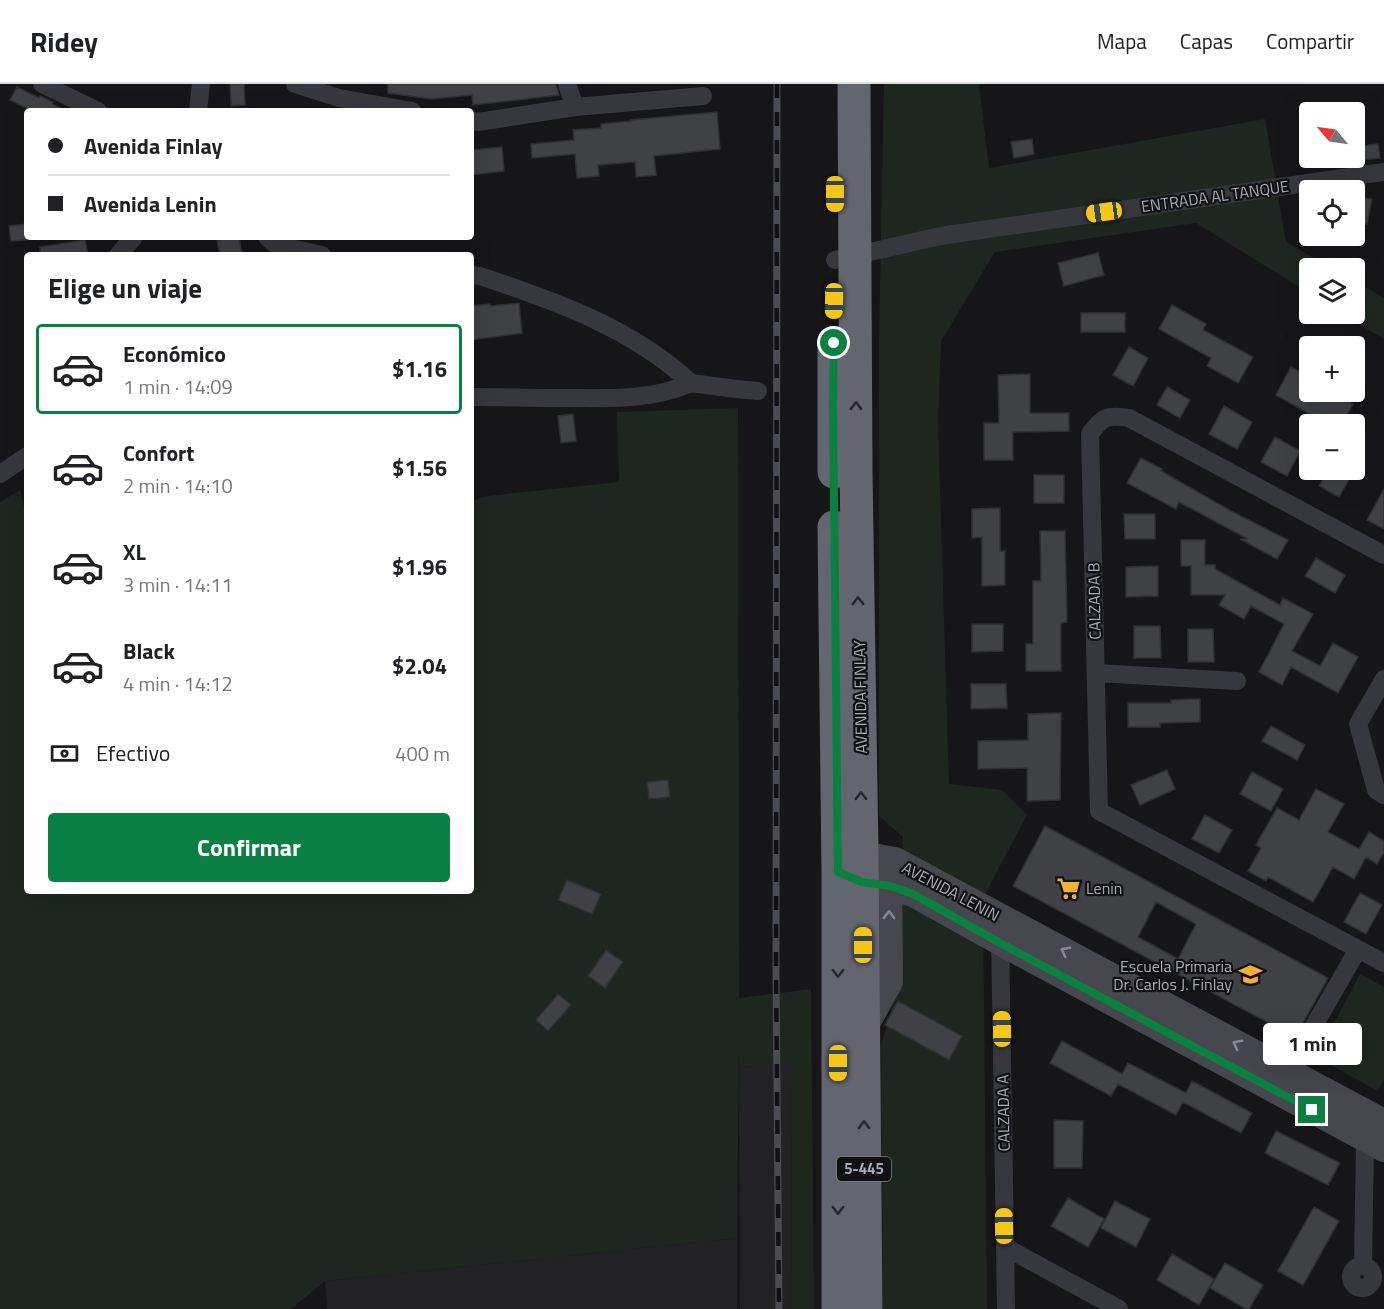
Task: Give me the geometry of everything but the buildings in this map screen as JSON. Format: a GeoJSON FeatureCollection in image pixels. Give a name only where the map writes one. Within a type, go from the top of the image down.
{"type":"FeatureCollection","features":[{"type":"Feature","properties":{"kind":"highway","name":"AVENIDA FINLAY"},"geometry":{"type":"LineString","coordinates":[[835,84],[845,258]]}},
{"type":"Feature","properties":{"kind":"highway","name":"AVENIDA FINLAY"},"geometry":{"type":"LineString","coordinates":[[854,84],[845,258],[833,405],[868,871],[863,1030],[866,1309]]}},
{"type":"Feature","properties":{"kind":"highway","name":"AVENIDA FINLAY"},"geometry":{"type":"LineString","coordinates":[[838,1309],[868,871]]}},
{"type":"Feature","properties":{"kind":"street"},"geometry":{"type":"LineString","coordinates":[[42,84],[92,108]]}},
{"type":"Feature","properties":{"kind":"street"},"geometry":{"type":"LineString","coordinates":[[198,108],[201,84]]}},
{"type":"Feature","properties":{"kind":"street"},"geometry":{"type":"LineString","coordinates":[[295,84],[339,98],[395,108]]}},
{"type":"Feature","properties":{"kind":"street"},"geometry":{"type":"LineString","coordinates":[[567,84],[575,107]]}},
{"type":"Feature","properties":{"kind":"street"},"geometry":{"type":"LineString","coordinates":[[474,121],[575,107],[703,96]]}},
{"type":"Feature","properties":{"kind":"street","name":"ENTRADA AL TANQUE"},"geometry":{"type":"LineString","coordinates":[[845,258],[940,236],[1384,172]]}},
{"type":"Feature","properties":{"kind":"street"},"geometry":{"type":"LineString","coordinates":[[121,252],[131,240]]}},
{"type":"Feature","properties":{"kind":"street"},"geometry":{"type":"LineString","coordinates":[[273,246],[305,252]]}},
{"type":"Feature","properties":{"kind":"street"},"geometry":{"type":"LineString","coordinates":[[474,275],[549,300],[624,334],[665,361],[691,382],[758,391]]}},
{"type":"Feature","properties":{"kind":"street"},"geometry":{"type":"LineString","coordinates":[[474,397],[614,399],[656,394],[691,382]]}},
{"type":"Feature","properties":{"kind":"street","name":"CALZADA B"},"geometry":{"type":"LineString","coordinates":[[1384,555],[1129,418],[1111,416],[1098,422],[1090,434],[1099,811],[1384,961]]}},
{"type":"Feature","properties":{"kind":"street"},"geometry":{"type":"LineString","coordinates":[[0,474],[24,458]]}},
{"type":"Feature","properties":{"kind":"street"},"geometry":{"type":"LineString","coordinates":[[1096,673],[1237,681]]}},
{"type":"Feature","properties":{"kind":"street"},"geometry":{"type":"LineString","coordinates":[[1384,679],[1358,724],[1376,790],[1384,795]]}},
{"type":"Feature","properties":{"kind":"street","name":"AVENIDA LENIN"},"geometry":{"type":"LineString","coordinates":[[868,871],[895,861],[1000,916],[1282,1081],[1375,1144]]}},
{"type":"Feature","properties":{"kind":"street","name":"AVENIDA LENIN"},"geometry":{"type":"LineString","coordinates":[[868,871],[1000,943],[1282,1081],[1384,1122]]}},
{"type":"Feature","properties":{"kind":"street","name":"CALZADA A"},"geometry":{"type":"LineString","coordinates":[[1000,916],[1006,1309]]}},
{"type":"Feature","properties":{"kind":"street"},"geometry":{"type":"LineString","coordinates":[[1282,1081],[1358,949]]}},
{"type":"Feature","properties":{"kind":"street"},"geometry":{"type":"LineString","coordinates":[[1363,1266],[1375,1144]]}},
{"type":"Feature","properties":{"kind":"street"},"geometry":{"type":"LineString","coordinates":[[1005,1247],[1119,1309]]}},
{"type":"Feature","properties":{"kind":"shaded area"},"geometry":{"type":"Polygon","coordinates":[[[884,84],[979,84],[989,168],[1265,119],[1286,242],[1314,258],[1299,258],[1299,287],[1196,223],[995,252],[941,341],[938,423],[949,784],[1002,790],[1027,815],[983,898],[987,1309],[883,1309],[881,1045],[898,986],[903,837],[879,816],[879,337],[884,84]]]}},
{"type":"Feature","properties":{"kind":"shaded area"},"geometry":{"type":"Polygon","coordinates":[[[1365,287],[1384,298],[1384,339],[1359,324],[1365,324],[1365,287]]]}},
{"type":"Feature","properties":{"kind":"shaded area"},"geometry":{"type":"Polygon","coordinates":[[[738,408],[739,998],[811,989],[814,1309],[792,1309],[791,1064],[739,1067],[739,1049],[737,1238],[325,1281],[291,1309],[0,1309],[0,502],[20,490],[24,507],[24,894],[474,894],[474,500],[488,496],[619,482],[617,412],[738,408]]]}},
{"type":"Feature","properties":{"kind":"shaded area"},"geometry":{"type":"Polygon","coordinates":[[[1360,974],[1384,987],[1384,1080],[1378,1091],[1316,1057],[1360,974]]]}},
{"type":"Feature","properties":{"kind":"shaded area"},"geometry":{"type":"Polygon","coordinates":[[[791,1063],[792,1309],[740,1309],[739,1067],[791,1063]]]}},
{"type":"Feature","properties":{"kind":"shaded area"},"geometry":{"type":"Polygon","coordinates":[[[737,1238],[737,1309],[327,1309],[325,1281],[737,1238]]]}},
{"type":"Feature","properties":{"kind":"railway"},"geometry":{"type":"LineString","coordinates":[[777,84],[776,971],[779,1309]]}},
{"type":"Feature","properties":{"kind":"place","name":"Lenin"},"geometry":{"type":"Point","coordinates":[1068,888]}},
{"type":"Feature","properties":{"kind":"place","name":"Escuela Primaria Dr. Carlos J. Finlay"},"geometry":{"type":"Point","coordinates":[1250,975]}},
{"type":"Feature","properties":{"kind":"route"},"geometry":{"type":"LineString","coordinates":[[834,343],[838,872],[862,882],[890,886],[913,894],[1312,1110]]}}]}
